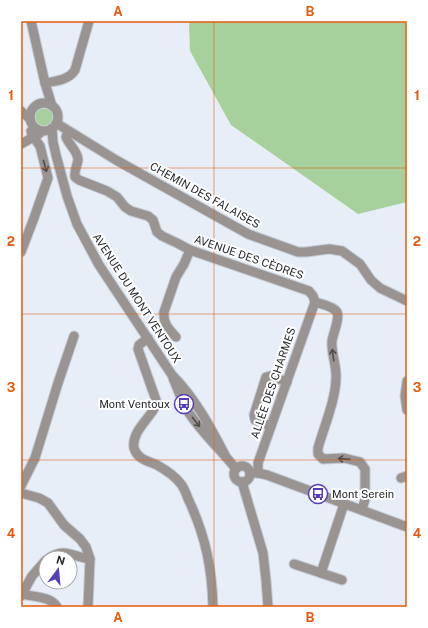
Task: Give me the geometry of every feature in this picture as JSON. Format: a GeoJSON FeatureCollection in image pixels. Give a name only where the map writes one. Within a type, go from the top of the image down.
{"type":"FeatureCollection","features":[{"type":"Feature","properties":{"kind":"street"},"geometry":{"type":"LineString","coordinates":[[31,21],[48,93],[49,104]]}},
{"type":"Feature","properties":{"kind":"street"},"geometry":{"type":"LineString","coordinates":[[45,83],[73,75],[79,59],[89,21]]}},
{"type":"Feature","properties":{"kind":"street"},"geometry":{"type":"LineString","coordinates":[[21,143],[29,121],[36,105],[49,104],[55,108],[58,116],[49,128],[29,121]]}},
{"type":"Feature","properties":{"kind":"street"},"geometry":{"type":"LineString","coordinates":[[21,252],[23,242],[34,218],[48,178],[40,146],[29,121]]}},
{"type":"Feature","properties":{"kind":"street","name":"CHEMIN DES FALAISES"},"geometry":{"type":"LineString","coordinates":[[49,128],[68,131],[116,160],[248,234],[298,252],[330,249],[342,251],[360,264],[371,280],[380,288],[407,301]]}},
{"type":"Feature","properties":{"kind":"street","name":"AVENUE DU MONT VENTOUX"},"geometry":{"type":"LineString","coordinates":[[49,128],[66,196],[77,224],[99,265],[172,375],[182,385],[193,401],[213,432],[226,457],[236,469]]}},
{"type":"Feature","properties":{"kind":"street","name":"AVENUE DES CÈDRES"},"geometry":{"type":"LineString","coordinates":[[68,131],[66,137],[67,142],[77,154],[78,160],[74,171],[75,177],[117,197],[125,207],[131,211],[148,216],[153,220],[157,232],[162,236],[190,250],[309,291],[313,296],[314,302],[337,312],[338,317],[333,333],[332,344],[336,375],[334,392],[318,448],[318,454],[323,459],[344,458],[360,462],[366,469],[365,500],[362,510]]}},
{"type":"Feature","properties":{"kind":"street"},"geometry":{"type":"LineString","coordinates":[[176,337],[167,327],[164,312],[176,277],[190,250]]}},
{"type":"Feature","properties":{"kind":"street","name":"ALLÉE DES CHARMES"},"geometry":{"type":"LineString","coordinates":[[254,473],[314,302]]}},
{"type":"Feature","properties":{"kind":"street"},"geometry":{"type":"LineString","coordinates":[[21,486],[35,458],[74,336]]}},
{"type":"Feature","properties":{"kind":"street"},"geometry":{"type":"LineString","coordinates":[[148,338],[139,345],[138,349],[157,403],[136,434],[134,439],[134,449],[143,459],[172,474],[182,485],[196,515],[208,553],[212,575],[213,607]]}},
{"type":"Feature","properties":{"kind":"street"},"geometry":{"type":"LineString","coordinates":[[271,426],[255,420],[254,415],[266,376],[287,382]]}},
{"type":"Feature","properties":{"kind":"street"},"geometry":{"type":"LineString","coordinates":[[407,381],[405,396],[407,410]]}},
{"type":"Feature","properties":{"kind":"street"},"geometry":{"type":"LineString","coordinates":[[268,607],[263,553],[242,482],[237,480],[234,476],[236,469],[240,466],[246,466],[254,473],[407,527]]}},
{"type":"Feature","properties":{"kind":"street"},"geometry":{"type":"LineString","coordinates":[[242,482],[247,480],[254,473]]}},
{"type":"Feature","properties":{"kind":"street"},"geometry":{"type":"LineString","coordinates":[[21,493],[46,502],[52,506],[64,525],[84,544],[90,554],[88,607]]}},
{"type":"Feature","properties":{"kind":"street"},"geometry":{"type":"LineString","coordinates":[[321,573],[344,504]]}},
{"type":"Feature","properties":{"kind":"street"},"geometry":{"type":"LineString","coordinates":[[78,556],[90,559]]}},
{"type":"Feature","properties":{"kind":"street"},"geometry":{"type":"LineString","coordinates":[[294,564],[342,580]]}},
{"type":"Feature","properties":{"kind":"street"},"geometry":{"type":"LineString","coordinates":[[38,569],[32,576],[21,595],[45,598],[54,602],[57,607]]}},
{"type":"Feature","properties":{"kind":"green space"},"geometry":{"type":"Polygon","coordinates":[[[189,21],[407,21],[407,202],[358,214],[231,125],[190,51],[189,21]]]}},
{"type":"Feature","properties":{"kind":"green space"},"geometry":{"type":"Polygon","coordinates":[[[44,108],[50,111],[53,117],[50,123],[44,126],[38,123],[35,117],[38,111],[44,108]]]}},
{"type":"Feature","properties":{"kind":"place","name":"Mont Ventoux"},"geometry":{"type":"Point","coordinates":[184,404]}},
{"type":"Feature","properties":{"kind":"place","name":"Mont Serein"},"geometry":{"type":"Point","coordinates":[318,494]}}]}
